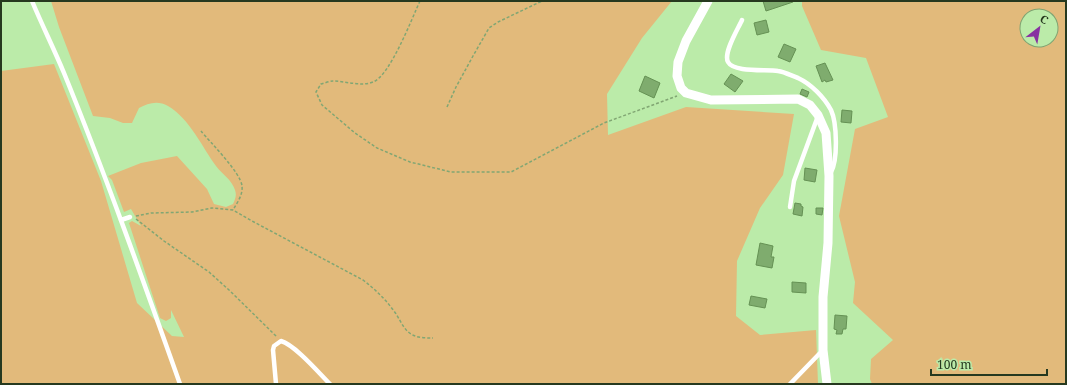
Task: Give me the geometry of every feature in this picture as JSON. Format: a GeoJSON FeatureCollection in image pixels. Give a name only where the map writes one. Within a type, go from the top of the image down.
{"type":"FeatureCollection","features":[{"type":"Feature","properties":{"kind":"street"},"geometry":{"type":"LineString","coordinates":[[708,1],[686,42],[678,62],[678,76],[681,88],[686,93],[711,100],[798,100],[810,105],[818,115],[826,133],[829,176],[828,243],[823,297],[824,350],[827,384]]}},
{"type":"Feature","properties":{"kind":"lane"},"geometry":{"type":"LineString","coordinates":[[32,1],[63,72],[121,220],[180,384]]}},
{"type":"Feature","properties":{"kind":"lane"},"geometry":{"type":"LineString","coordinates":[[742,20],[727,52],[727,61],[739,69],[779,71],[798,78],[811,85],[831,110],[835,129],[836,148],[834,166],[829,176]]}},
{"type":"Feature","properties":{"kind":"lane"},"geometry":{"type":"LineString","coordinates":[[790,207],[794,181],[818,115]]}},
{"type":"Feature","properties":{"kind":"lane"},"geometry":{"type":"LineString","coordinates":[[121,220],[130,217]]}},
{"type":"Feature","properties":{"kind":"lane"},"geometry":{"type":"LineString","coordinates":[[276,384],[273,350],[274,346],[281,341],[286,342],[330,384]]}},
{"type":"Feature","properties":{"kind":"lane"},"geometry":{"type":"LineString","coordinates":[[790,384],[824,350]]}},
{"type":"Feature","properties":{"kind":"path"},"geometry":{"type":"LineString","coordinates":[[420,1],[394,57],[380,77],[373,82],[367,83],[333,81],[322,84],[316,92],[322,105],[355,133],[377,148],[410,162],[451,172],[511,172],[604,123],[686,93]]}},
{"type":"Feature","properties":{"kind":"path"},"geometry":{"type":"LineString","coordinates":[[447,107],[456,87],[489,28],[498,22],[542,1]]}},
{"type":"Feature","properties":{"kind":"path"},"geometry":{"type":"LineString","coordinates":[[201,131],[240,180],[242,187],[241,195],[233,210]]}},
{"type":"Feature","properties":{"kind":"path"},"geometry":{"type":"LineString","coordinates":[[130,217],[152,213],[192,212],[212,208],[233,210],[363,280],[380,293],[395,312],[404,327],[412,335],[433,338]]}},
{"type":"Feature","properties":{"kind":"path"},"geometry":{"type":"LineString","coordinates":[[130,217],[139,220],[164,241],[209,272],[281,341]]}},
{"type":"Feature","properties":{"kind":"shaded area"},"geometry":{"type":"Polygon","coordinates":[[[51,1],[672,1],[642,38],[607,94],[608,135],[686,107],[794,114],[783,175],[760,208],[737,261],[736,316],[760,335],[816,330],[818,384],[1,384],[1,71],[54,64],[101,181],[137,303],[172,336],[184,337],[171,310],[171,318],[166,321],[160,318],[129,223],[132,221],[141,226],[131,209],[124,212],[112,180],[108,176],[141,163],[177,156],[207,189],[214,204],[226,207],[233,204],[236,196],[232,183],[216,166],[183,118],[168,106],[157,103],[142,106],[139,108],[132,123],[123,123],[110,118],[93,116],[59,27],[51,1]]]}},
{"type":"Feature","properties":{"kind":"shaded area"},"geometry":{"type":"Polygon","coordinates":[[[802,1],[1066,1],[1066,384],[872,384],[870,379],[871,359],[893,340],[853,303],[855,282],[839,216],[855,129],[888,117],[866,58],[821,50],[802,6],[802,1]]]}},
{"type":"Feature","properties":{"kind":"building"},"geometry":{"type":"Polygon","coordinates":[[[763,1],[793,1],[793,2],[766,11],[763,1]]]}},
{"type":"Feature","properties":{"kind":"building"},"geometry":{"type":"Polygon","coordinates":[[[766,20],[769,32],[757,35],[754,23],[766,20]]]}},
{"type":"Feature","properties":{"kind":"building"},"geometry":{"type":"Polygon","coordinates":[[[784,44],[796,49],[790,62],[778,57],[784,44]]]}},
{"type":"Feature","properties":{"kind":"building"},"geometry":{"type":"Polygon","coordinates":[[[825,63],[833,80],[826,82],[825,80],[822,82],[816,66],[825,63]]]}},
{"type":"Feature","properties":{"kind":"building"},"geometry":{"type":"Polygon","coordinates":[[[731,74],[743,81],[735,92],[724,84],[731,74]]]}},
{"type":"Feature","properties":{"kind":"building"},"geometry":{"type":"Polygon","coordinates":[[[645,76],[660,83],[654,98],[639,91],[645,76]]]}},
{"type":"Feature","properties":{"kind":"building"},"geometry":{"type":"Polygon","coordinates":[[[802,89],[809,92],[807,97],[800,94],[802,89]]]}},
{"type":"Feature","properties":{"kind":"building"},"geometry":{"type":"Polygon","coordinates":[[[842,110],[852,111],[851,123],[841,122],[842,110]]]}},
{"type":"Feature","properties":{"kind":"building"},"geometry":{"type":"Polygon","coordinates":[[[805,168],[817,170],[815,182],[804,180],[805,168]]]}},
{"type":"Feature","properties":{"kind":"building"},"geometry":{"type":"Polygon","coordinates":[[[795,203],[801,204],[803,207],[802,216],[793,214],[795,203]]]}},
{"type":"Feature","properties":{"kind":"building"},"geometry":{"type":"Polygon","coordinates":[[[816,208],[823,208],[822,215],[816,214],[816,208]]]}},
{"type":"Feature","properties":{"kind":"building"},"geometry":{"type":"Polygon","coordinates":[[[760,243],[773,246],[771,257],[774,257],[772,268],[756,265],[760,243]]]}},
{"type":"Feature","properties":{"kind":"building"},"geometry":{"type":"Polygon","coordinates":[[[792,282],[806,283],[806,293],[792,292],[792,282]]]}},
{"type":"Feature","properties":{"kind":"building"},"geometry":{"type":"Polygon","coordinates":[[[751,296],[767,299],[765,308],[749,305],[751,296]]]}},
{"type":"Feature","properties":{"kind":"building"},"geometry":{"type":"Polygon","coordinates":[[[835,315],[847,316],[846,329],[843,329],[842,334],[836,334],[837,330],[834,329],[835,315]]]}}]}
